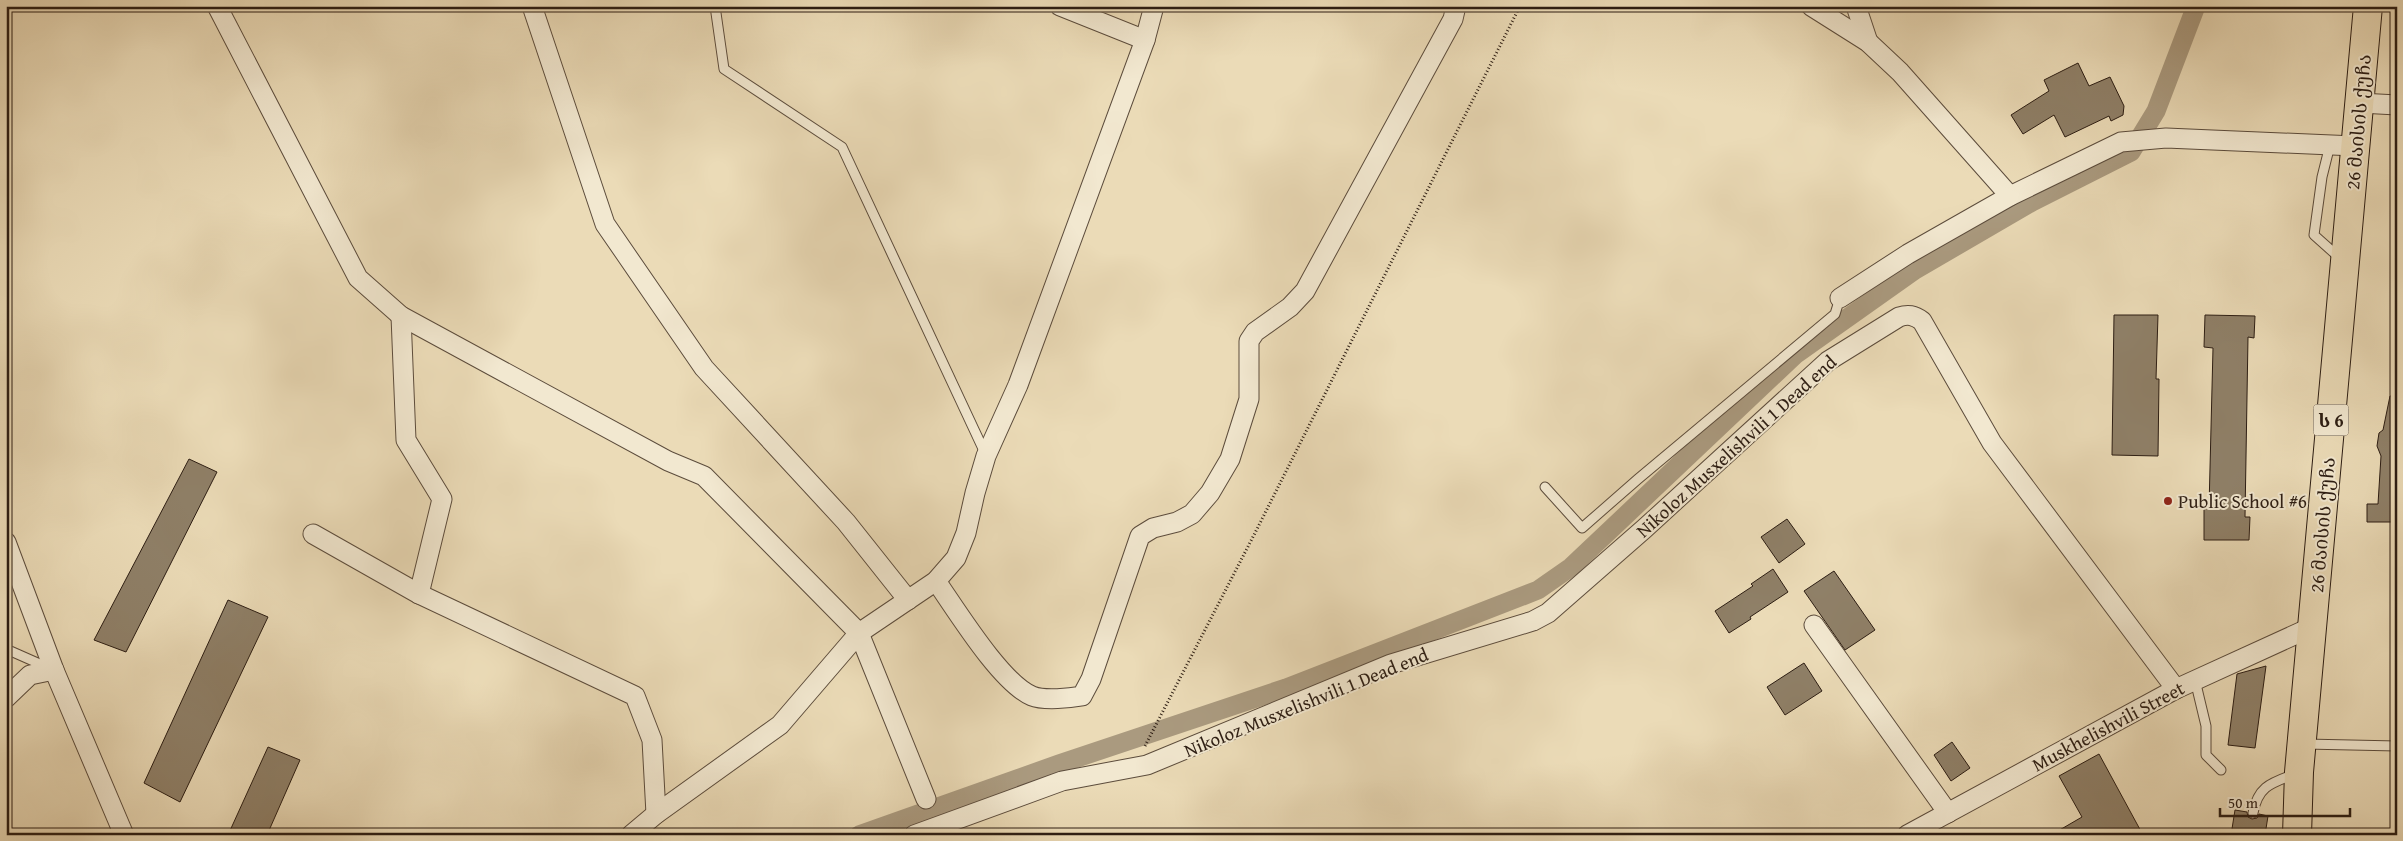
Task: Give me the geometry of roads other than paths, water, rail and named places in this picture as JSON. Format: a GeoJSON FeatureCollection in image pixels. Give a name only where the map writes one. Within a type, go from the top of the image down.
{"type":"FeatureCollection","features":[{"type":"Feature","properties":{"kind":"highway","name":"26 მაისის ქუჩა"},"geometry":{"type":"LineString","coordinates":[[2297,835],[2302,744],[2314,626],[2344,262],[2342,145],[2360,104],[2368,6]]}},
{"type":"Feature","properties":{"kind":"street"},"geometry":{"type":"LineString","coordinates":[[217,6],[358,278],[401,316],[668,461],[704,476],[859,633],[926,799]]}},
{"type":"Feature","properties":{"kind":"street"},"geometry":{"type":"LineString","coordinates":[[532,6],[605,224],[704,368],[846,522],[908,600]]}},
{"type":"Feature","properties":{"kind":"street"},"geometry":{"type":"LineString","coordinates":[[1060,6],[1144,40]]}},
{"type":"Feature","properties":{"kind":"street"},"geometry":{"type":"LineString","coordinates":[[631,835],[656,814],[780,724],[859,633],[936,582],[956,558],[966,533],[986,456],[1018,385],[1144,40],[1154,6]]}},
{"type":"Feature","properties":{"kind":"street"},"geometry":{"type":"LineString","coordinates":[[936,582],[1007,678],[1033,697],[1069,698],[1082,696],[1091,679],[1140,536],[1153,528],[1177,522],[1192,514],[1210,493],[1230,459],[1249,399],[1249,341],[1255,332],[1290,308],[1305,291],[1448,28],[1456,6]]}},
{"type":"Feature","properties":{"kind":"street"},"geometry":{"type":"LineString","coordinates":[[1811,6],[1868,42],[1900,72],[2010,196]]}},
{"type":"Feature","properties":{"kind":"street"},"geometry":{"type":"LineString","coordinates":[[1856,6],[1868,42]]}},
{"type":"Feature","properties":{"kind":"street"},"geometry":{"type":"LineString","coordinates":[[2360,104],[2397,105]]}},
{"type":"Feature","properties":{"kind":"street"},"geometry":{"type":"LineString","coordinates":[[1840,298],[1908,254],[2010,196],[2121,142],[2166,138],[2342,145]]}},
{"type":"Feature","properties":{"kind":"street","name":"Nikoloz Musxelishvili 1 Dead end"},"geometry":{"type":"LineString","coordinates":[[914,835],[1062,781],[1145,757],[1391,664],[1517,627],[1548,613],[1644,529],[1828,361],[1899,317],[1907,314],[1916,316],[1922,321],[1992,443],[2176,689]]}},
{"type":"Feature","properties":{"kind":"street"},"geometry":{"type":"LineString","coordinates":[[401,316],[406,440],[442,499],[419,594]]}},
{"type":"Feature","properties":{"kind":"street"},"geometry":{"type":"LineString","coordinates":[[313,534],[419,594],[635,696],[652,740],[656,814]]}},
{"type":"Feature","properties":{"kind":"street"},"geometry":{"type":"LineString","coordinates":[[6,542],[54,670],[124,835]]}},
{"type":"Feature","properties":{"kind":"street"},"geometry":{"type":"LineString","coordinates":[[1814,625],[1948,813]]}},
{"type":"Feature","properties":{"kind":"street","name":"Muskhelishvili Street"},"geometry":{"type":"LineString","coordinates":[[1907,835],[2176,689],[2314,626]]}},
{"type":"Feature","properties":{"kind":"street"},"geometry":{"type":"LineString","coordinates":[[6,698],[30,675],[54,670]]}},
{"type":"Feature","properties":{"kind":"lane"},"geometry":{"type":"LineString","coordinates":[[715,6],[724,69],[842,147],[986,456]]}},
{"type":"Feature","properties":{"kind":"lane"},"geometry":{"type":"LineString","coordinates":[[1545,487],[1582,528],[1835,314],[1840,298]]}},
{"type":"Feature","properties":{"kind":"lane"},"geometry":{"type":"LineString","coordinates":[[6,649],[54,670]]}},
{"type":"Feature","properties":{"kind":"lane"},"geometry":{"type":"LineString","coordinates":[[2195,680],[2206,726],[2206,755],[2221,770]]}},
{"type":"Feature","properties":{"kind":"lane"},"geometry":{"type":"LineString","coordinates":[[2302,744],[2397,746]]}},
{"type":"Feature","properties":{"kind":"lane"},"geometry":{"type":"LineString","coordinates":[[2253,813],[2256,800],[2267,785],[2300,772]]}},
{"type":"Feature","properties":{"kind":"waterway"},"geometry":{"type":"LineString","coordinates":[[859,835],[1059,764],[1286,688],[1538,590],[1571,567],[1795,355],[1915,270],[2032,202],[2131,152],[2156,111],[2196,6]]}},
{"type":"Feature","properties":{"kind":"place","name":"Public School #6"},"geometry":{"type":"Point","coordinates":[2168,501]}}]}
